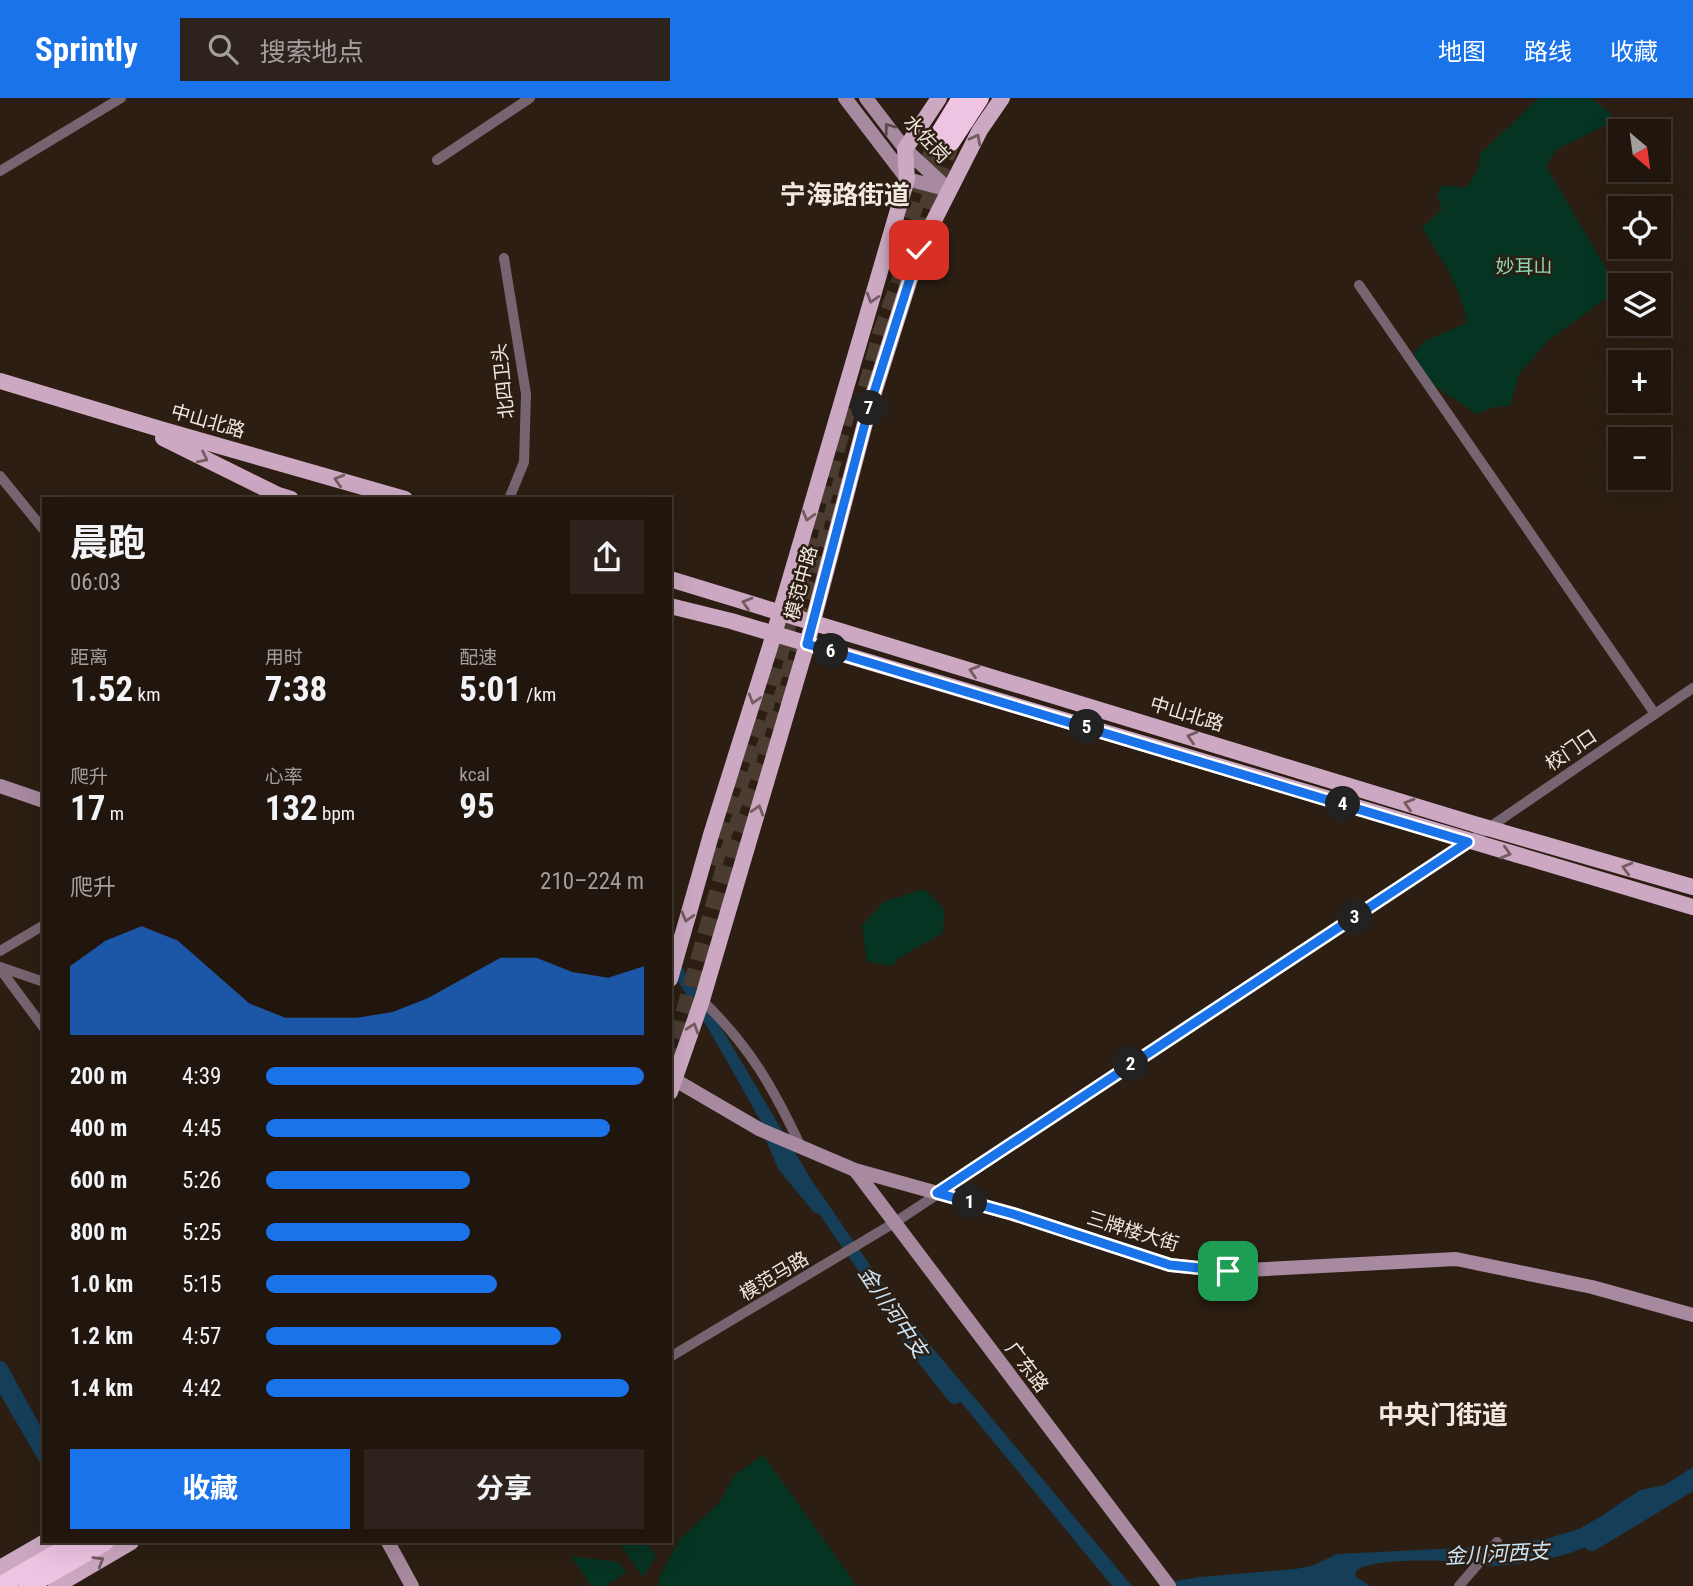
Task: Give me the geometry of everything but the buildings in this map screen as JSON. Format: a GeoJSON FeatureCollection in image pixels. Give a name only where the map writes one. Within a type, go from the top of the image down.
{"type":"FeatureCollection","features":[{"type":"Feature","properties":{"kind":"highway"},"geometry":{"type":"LineString","coordinates":[[961,98],[944,139],[980,98]]}},
{"type":"Feature","properties":{"kind":"highway"},"geometry":{"type":"LineString","coordinates":[[30,1585],[57,1564],[75,1543]]}},
{"type":"Feature","properties":{"kind":"highway"},"geometry":{"type":"LineString","coordinates":[[0,1586],[102,1543]]}},
{"type":"Feature","properties":{"kind":"highway"},"geometry":{"type":"LineString","coordinates":[[0,1578],[57,1564]]}},
{"type":"Feature","properties":{"kind":"main road"},"geometry":{"type":"LineString","coordinates":[[905,149],[939,98]]}},
{"type":"Feature","properties":{"kind":"main road","name":"模范中路"},"geometry":{"type":"LineString","coordinates":[[672,1083],[702,1000],[807,644],[869,408],[919,250],[980,130],[1002,98]]}},
{"type":"Feature","properties":{"kind":"main road","name":"模范中路"},"geometry":{"type":"LineString","coordinates":[[672,972],[907,179],[905,149]]}},
{"type":"Feature","properties":{"kind":"main road","name":"中山北路"},"geometry":{"type":"LineString","coordinates":[[0,381],[398,497]]}},
{"type":"Feature","properties":{"kind":"main road","name":"中山北路"},"geometry":{"type":"LineString","coordinates":[[0,388],[159,436],[284,497]]}},
{"type":"Feature","properties":{"kind":"main road","name":"中山北路"},"geometry":{"type":"LineString","coordinates":[[672,580],[1488,828],[1693,887]]}},
{"type":"Feature","properties":{"kind":"main road"},"geometry":{"type":"LineString","coordinates":[[672,607],[774,634],[1693,907]]}},
{"type":"Feature","properties":{"kind":"main road"},"geometry":{"type":"LineString","coordinates":[[0,1568],[57,1564],[129,1543]]}},
{"type":"Feature","properties":{"kind":"street"},"geometry":{"type":"LineString","coordinates":[[0,171],[121,98]]}},
{"type":"Feature","properties":{"kind":"street"},"geometry":{"type":"LineString","coordinates":[[437,160],[530,98]]}},
{"type":"Feature","properties":{"kind":"street","name":"水佐岗"},"geometry":{"type":"LineString","coordinates":[[845,98],[907,179],[949,190]]}},
{"type":"Feature","properties":{"kind":"street","name":"水佐岗"},"geometry":{"type":"LineString","coordinates":[[866,98],[905,149],[949,190]]}},
{"type":"Feature","properties":{"kind":"street","name":"北四卫头"},"geometry":{"type":"LineString","coordinates":[[503,258],[526,394],[524,463],[510,497]]}},
{"type":"Feature","properties":{"kind":"street"},"geometry":{"type":"LineString","coordinates":[[1359,285],[1655,714]]}},
{"type":"Feature","properties":{"kind":"street"},"geometry":{"type":"LineString","coordinates":[[0,476],[42,528]]}},
{"type":"Feature","properties":{"kind":"street","name":"校门口"},"geometry":{"type":"LineString","coordinates":[[937,1193],[1468,842],[1693,688]]}},
{"type":"Feature","properties":{"kind":"street"},"geometry":{"type":"LineString","coordinates":[[0,786],[42,800]]}},
{"type":"Feature","properties":{"kind":"street"},"geometry":{"type":"LineString","coordinates":[[0,951],[42,926]]}},
{"type":"Feature","properties":{"kind":"street"},"geometry":{"type":"LineString","coordinates":[[0,968],[42,981]]}},
{"type":"Feature","properties":{"kind":"street"},"geometry":{"type":"LineString","coordinates":[[0,968],[42,1025]]}},
{"type":"Feature","properties":{"kind":"street"},"geometry":{"type":"LineString","coordinates":[[702,1000],[760,1066],[801,1147]]}},
{"type":"Feature","properties":{"kind":"street","name":"三牌楼大街"},"geometry":{"type":"LineString","coordinates":[[672,1083],[759,1129],[855,1170],[1013,1214],[1170,1265],[1228,1271],[1456,1259],[1592,1287],[1693,1315]]}},
{"type":"Feature","properties":{"kind":"street","name":"广东路"},"geometry":{"type":"LineString","coordinates":[[855,1170],[1167,1583]]}},
{"type":"Feature","properties":{"kind":"street","name":"模范马路"},"geometry":{"type":"LineString","coordinates":[[672,1356],[840,1257],[937,1193]]}},
{"type":"Feature","properties":{"kind":"street"},"geometry":{"type":"LineString","coordinates":[[1459,1586],[1497,1542]]}},
{"type":"Feature","properties":{"kind":"street"},"geometry":{"type":"LineString","coordinates":[[388,1543],[412,1586]]}},
{"type":"Feature","properties":{"kind":"green space","name":"妙耳山"},"geometry":{"type":"Polygon","coordinates":[[[1539,98],[1591,98],[1612,114],[1608,124],[1556,150],[1546,166],[1605,267],[1608,274],[1608,297],[1550,339],[1519,374],[1510,406],[1494,407],[1476,414],[1419,375],[1414,352],[1425,341],[1467,323],[1455,285],[1422,228],[1442,209],[1437,197],[1442,185],[1466,188],[1478,169],[1480,154],[1539,98]]]}},
{"type":"Feature","properties":{"kind":"green space"},"geometry":{"type":"Polygon","coordinates":[[[924,889],[944,909],[943,933],[900,957],[891,966],[867,961],[862,925],[884,902],[924,889]]]}},
{"type":"Feature","properties":{"kind":"green space"},"geometry":{"type":"Polygon","coordinates":[[[763,1455],[857,1586],[658,1586],[660,1576],[679,1540],[719,1503],[735,1475],[763,1455]]]}},
{"type":"Feature","properties":{"kind":"green space"},"geometry":{"type":"Polygon","coordinates":[[[648,1543],[656,1556],[643,1577],[621,1545],[648,1543]]]}},
{"type":"Feature","properties":{"kind":"green space"},"geometry":{"type":"Polygon","coordinates":[[[571,1556],[618,1562],[626,1572],[606,1586],[591,1586],[571,1556]]]}},
{"type":"Feature","properties":{"kind":"water"},"geometry":{"type":"Polygon","coordinates":[[[672,951],[728,1039],[812,1181],[901,1310],[1132,1586],[1112,1586],[887,1312],[824,1221],[756,1113],[711,1033],[672,972],[672,951]]]}},
{"type":"Feature","properties":{"kind":"water"},"geometry":{"type":"Polygon","coordinates":[[[0,1370],[42,1442],[42,1467],[0,1394],[0,1370]]]}},
{"type":"Feature","properties":{"kind":"water"},"geometry":{"type":"Polygon","coordinates":[[[1693,1467],[1693,1485],[1592,1544],[1555,1557],[1500,1566],[1438,1561],[1377,1563],[1357,1570],[1355,1576],[1370,1586],[1166,1586],[1176,1581],[1200,1577],[1312,1566],[1337,1554],[1481,1547],[1546,1539],[1579,1529],[1640,1490],[1665,1485],[1693,1467]]]}},
{"type":"Feature","properties":{"kind":"waterway","name":"金川河中支"},"geometry":{"type":"LineString","coordinates":[[768,1125],[786,1166],[819,1206]]}},
{"type":"Feature","properties":{"kind":"waterway","name":"金川河中支"},"geometry":{"type":"LineString","coordinates":[[911,1340],[955,1396]]}},
{"type":"Feature","properties":{"kind":"waterway"},"geometry":{"type":"LineString","coordinates":[[0,1369],[42,1445]]}},
{"type":"Feature","properties":{"kind":"waterway","name":"金川河西支"},"geometry":{"type":"LineString","coordinates":[[1592,1543],[1693,1482]]}},
{"type":"Feature","properties":{"kind":"tunnel"},"geometry":{"type":"LineString","coordinates":[[910,219],[938,136]]}},
{"type":"Feature","properties":{"kind":"tunnel"},"geometry":{"type":"LineString","coordinates":[[860,414],[881,334],[951,142]]}},
{"type":"Feature","properties":{"kind":"tunnel"},"geometry":{"type":"LineString","coordinates":[[713,865],[766,702],[850,399]]}},
{"type":"Feature","properties":{"kind":"tunnel"},"geometry":{"type":"LineString","coordinates":[[672,1058],[730,849],[785,690],[844,474]]}},
{"type":"Feature","properties":{"kind":"district","name":"宁海路街道"},"geometry":{"type":"Point","coordinates":[845,195]}},
{"type":"Feature","properties":{"kind":"district","name":"中央门街道"},"geometry":{"type":"Point","coordinates":[1443,1415]}},
{"type":"Feature","properties":{"kind":"route"},"geometry":{"type":"LineString","coordinates":[[919,250],[869,408],[807,644],[1468,842],[937,1193],[1013,1214],[1170,1265],[1228,1271]]}}]}
